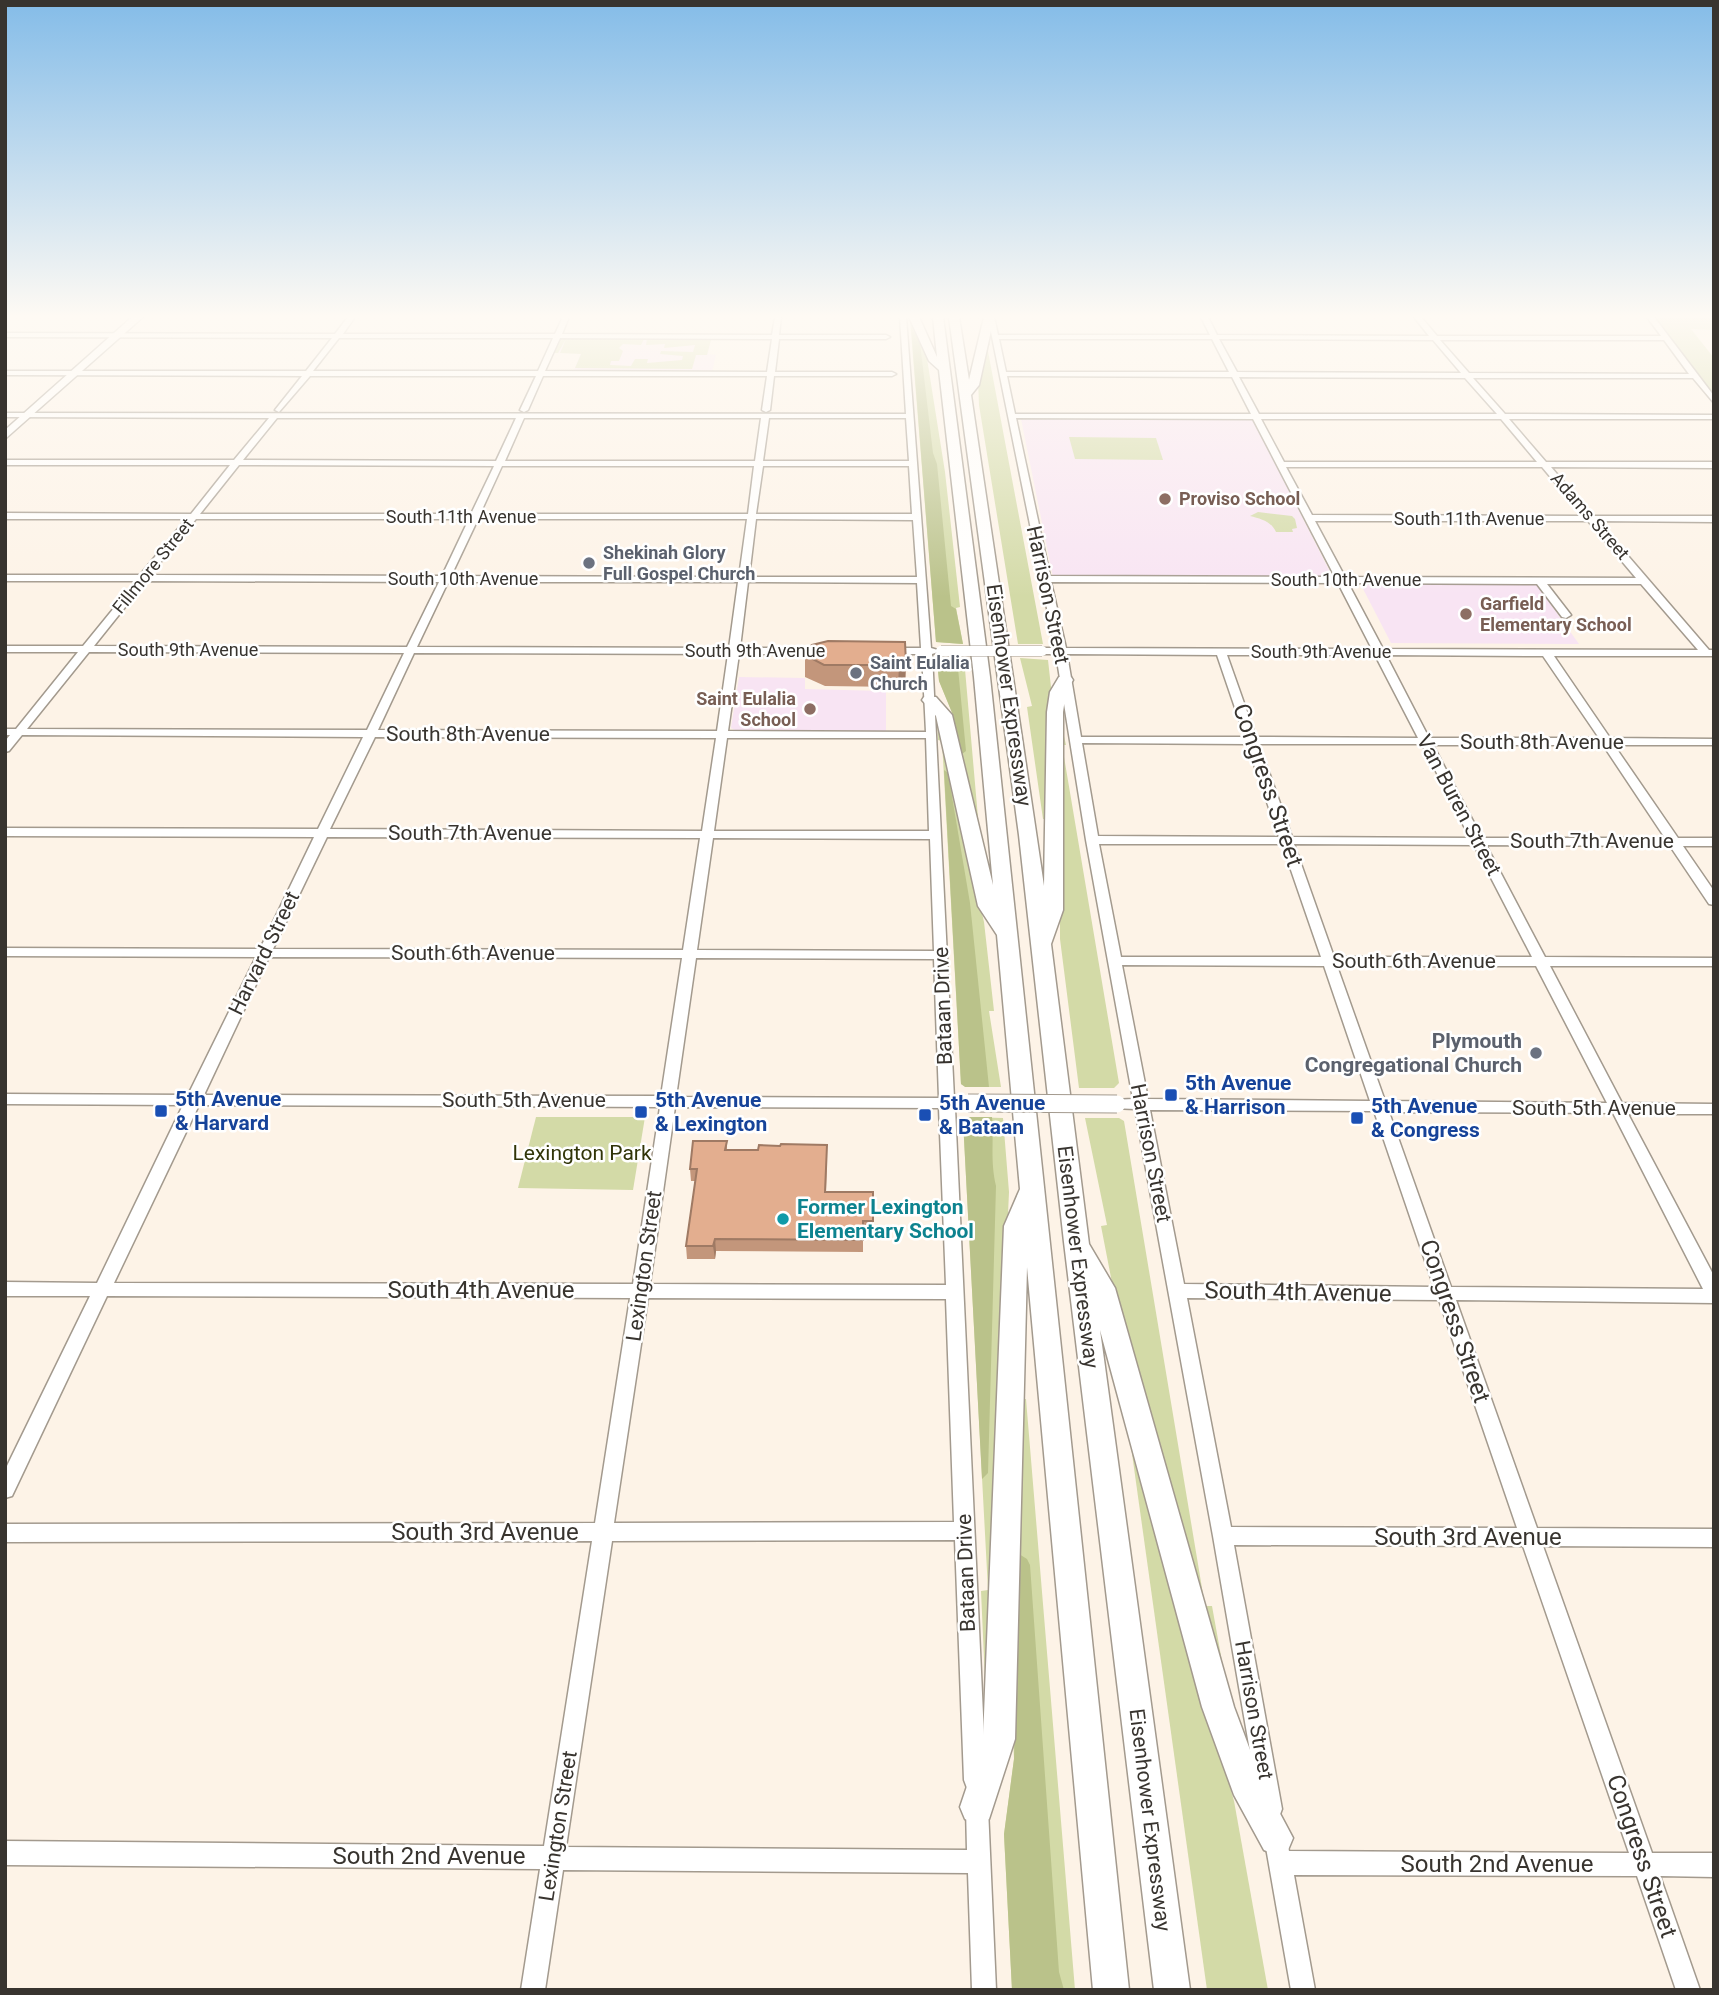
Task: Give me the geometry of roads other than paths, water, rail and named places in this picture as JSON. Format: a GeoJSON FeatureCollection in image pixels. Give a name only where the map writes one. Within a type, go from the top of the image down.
{"type":"FeatureCollection","features":[{"type":"Feature","properties":{"kind":"highway","name":"Eisenhower Expressway"},"geometry":{"type":"LineString","coordinates":[[949,410],[982,677],[1111,1990]]}},
{"type":"Feature","properties":{"kind":"highway","name":"Eisenhower Expressway"},"geometry":{"type":"LineString","coordinates":[[968,410],[1007,673],[1076,1242],[1172,1990]]}},
{"type":"Feature","properties":{"kind":"highway"},"geometry":{"type":"LineString","coordinates":[[1041,948],[1053,909],[1055,712],[1058,692],[1065,680]]}},
{"type":"Feature","properties":{"kind":"highway"},"geometry":{"type":"LineString","coordinates":[[930,700],[944,715],[988,906],[1007,936]]}},
{"type":"Feature","properties":{"kind":"highway"},"geometry":{"type":"LineString","coordinates":[[977,1807],[999,1739],[1016,1226],[1032,1189]]}},
{"type":"Feature","properties":{"kind":"highway"},"geometry":{"type":"LineString","coordinates":[[1076,1242],[1102,1288],[1218,1707],[1246,1783],[1278,1851]]}},
{"type":"Feature","properties":{"kind":"main road"},"geometry":{"type":"LineString","coordinates":[[5,436],[34,410]]}},
{"type":"Feature","properties":{"kind":"street","name":"Fillmore Street"},"geometry":{"type":"LineString","coordinates":[[5,749],[279,410]]}},
{"type":"Feature","properties":{"kind":"street","name":"Harvard Street"},"geometry":{"type":"LineString","coordinates":[[5,1490],[411,650],[523,410]]}},
{"type":"Feature","properties":{"kind":"street","name":"Bataan Drive"},"geometry":{"type":"LineString","coordinates":[[910,410],[920,580],[934,651],[930,700],[935,835],[984,1990]]}},
{"type":"Feature","properties":{"kind":"street","name":"Harrison Street"},"geometry":{"type":"LineString","coordinates":[[1010,410],[1061,651],[1092,840],[1223,1536],[1303,1990]]}},
{"type":"Feature","properties":{"kind":"street","name":"Van Buren Street"},"geometry":{"type":"LineString","coordinates":[[1252,410],[1714,1294]]}},
{"type":"Feature","properties":{"kind":"street","name":"Adams Street"},"geometry":{"type":"LineString","coordinates":[[1497,410],[1710,653]]}},
{"type":"Feature","properties":{"kind":"street"},"geometry":{"type":"LineString","coordinates":[[5,415],[765,413],[910,416]]}},
{"type":"Feature","properties":{"kind":"street","name":"Lexington Street"},"geometry":{"type":"LineString","coordinates":[[533,1990],[722,734],[765,413]]}},
{"type":"Feature","properties":{"kind":"street"},"geometry":{"type":"LineString","coordinates":[[1011,416],[1714,417]]}},
{"type":"Feature","properties":{"kind":"street"},"geometry":{"type":"LineString","coordinates":[[5,462],[913,464]]}},
{"type":"Feature","properties":{"kind":"street"},"geometry":{"type":"LineString","coordinates":[[1281,464],[1714,465]]}},
{"type":"Feature","properties":{"kind":"street","name":"South 11th Avenue"},"geometry":{"type":"LineString","coordinates":[[5,516],[916,517]]}},
{"type":"Feature","properties":{"kind":"street","name":"South 11th Avenue"},"geometry":{"type":"LineString","coordinates":[[1309,518],[1714,519]]}},
{"type":"Feature","properties":{"kind":"street","name":"South 10th Avenue"},"geometry":{"type":"LineString","coordinates":[[5,578],[920,580]]}},
{"type":"Feature","properties":{"kind":"street","name":"South 10th Avenue"},"geometry":{"type":"LineString","coordinates":[[1046,579],[1646,581]]}},
{"type":"Feature","properties":{"kind":"street"},"geometry":{"type":"LineString","coordinates":[[1540,580],[1566,615]]}},
{"type":"Feature","properties":{"kind":"street","name":"South 9th Avenue"},"geometry":{"type":"LineString","coordinates":[[5,649],[833,651]]}},
{"type":"Feature","properties":{"kind":"street","name":"South 9th Avenue"},"geometry":{"type":"LineString","coordinates":[[874,651],[1710,653]]}},
{"type":"Feature","properties":{"kind":"street","name":"Congress Street"},"geometry":{"type":"LineString","coordinates":[[1222,652],[1688,1990]]}},
{"type":"Feature","properties":{"kind":"street"},"geometry":{"type":"LineString","coordinates":[[1546,652],[1714,901]]}},
{"type":"Feature","properties":{"kind":"street","name":"South 8th Avenue"},"geometry":{"type":"LineString","coordinates":[[5,732],[932,735]]}},
{"type":"Feature","properties":{"kind":"street","name":"South 8th Avenue"},"geometry":{"type":"LineString","coordinates":[[1076,740],[1714,742]]}},
{"type":"Feature","properties":{"kind":"street","name":"South 7th Avenue"},"geometry":{"type":"LineString","coordinates":[[5,832],[935,835]]}},
{"type":"Feature","properties":{"kind":"street","name":"South 7th Avenue"},"geometry":{"type":"LineString","coordinates":[[1092,840],[1714,842]]}},
{"type":"Feature","properties":{"kind":"street","name":"South 6th Avenue"},"geometry":{"type":"LineString","coordinates":[[5,952],[941,955]]}},
{"type":"Feature","properties":{"kind":"street","name":"South 6th Avenue"},"geometry":{"type":"LineString","coordinates":[[1115,961],[1714,962]]}},
{"type":"Feature","properties":{"kind":"street","name":"South 5th Avenue"},"geometry":{"type":"LineString","coordinates":[[5,1099],[1714,1109]]}},
{"type":"Feature","properties":{"kind":"street","name":"South 4th Avenue"},"geometry":{"type":"LineString","coordinates":[[5,1289],[956,1292]]}},
{"type":"Feature","properties":{"kind":"street","name":"South 4th Avenue"},"geometry":{"type":"LineString","coordinates":[[1177,1291],[1714,1294]]}},
{"type":"Feature","properties":{"kind":"street","name":"South 3rd Avenue"},"geometry":{"type":"LineString","coordinates":[[5,1533],[964,1531]]}},
{"type":"Feature","properties":{"kind":"street","name":"South 3rd Avenue"},"geometry":{"type":"LineString","coordinates":[[1223,1536],[1714,1538]]}},
{"type":"Feature","properties":{"kind":"street","name":"South 2nd Avenue"},"geometry":{"type":"LineString","coordinates":[[1278,1851],[1645,1865],[1714,1865]]}},
{"type":"Feature","properties":{"kind":"street","name":"South 2nd Avenue"},"geometry":{"type":"LineString","coordinates":[[5,1853],[979,1861]]}},
{"type":"Feature","properties":{"kind":"place","name":"Proviso School"},"geometry":{"type":"Point","coordinates":[1165,499]}},
{"type":"Feature","properties":{"kind":"place","name":"Shekinah Glory Full Gospel Church"},"geometry":{"type":"Point","coordinates":[589,563]}},
{"type":"Feature","properties":{"kind":"place","name":"Garfield Elementary School"},"geometry":{"type":"Point","coordinates":[1466,614]}},
{"type":"Feature","properties":{"kind":"place","name":"Saint Eulalia Church"},"geometry":{"type":"Point","coordinates":[856,673]}},
{"type":"Feature","properties":{"kind":"place","name":"Saint Eulalia School"},"geometry":{"type":"Point","coordinates":[810,709]}},
{"type":"Feature","properties":{"kind":"place","name":"Plymouth Congregational Church"},"geometry":{"type":"Point","coordinates":[1536,1053]}},
{"type":"Feature","properties":{"kind":"place","name":"5th Avenue & Harrison"},"geometry":{"type":"Point","coordinates":[1171,1095]}},
{"type":"Feature","properties":{"kind":"place","name":"5th Avenue & Harvard"},"geometry":{"type":"Point","coordinates":[161,1111]}},
{"type":"Feature","properties":{"kind":"place","name":"5th Avenue & Lexington"},"geometry":{"type":"Point","coordinates":[641,1112]}},
{"type":"Feature","properties":{"kind":"place","name":"5th Avenue & Bataan"},"geometry":{"type":"Point","coordinates":[925,1115]}},
{"type":"Feature","properties":{"kind":"place","name":"5th Avenue & Congress"},"geometry":{"type":"Point","coordinates":[1357,1118]}},
{"type":"Feature","properties":{"kind":"place","name":"Former Lexington Elementary School"},"geometry":{"type":"Point","coordinates":[783,1219]}},
{"type":"Feature","properties":{"kind":"park label","name":"Lexington Park"},"geometry":{"type":"Point","coordinates":[582,1153]}}]}
